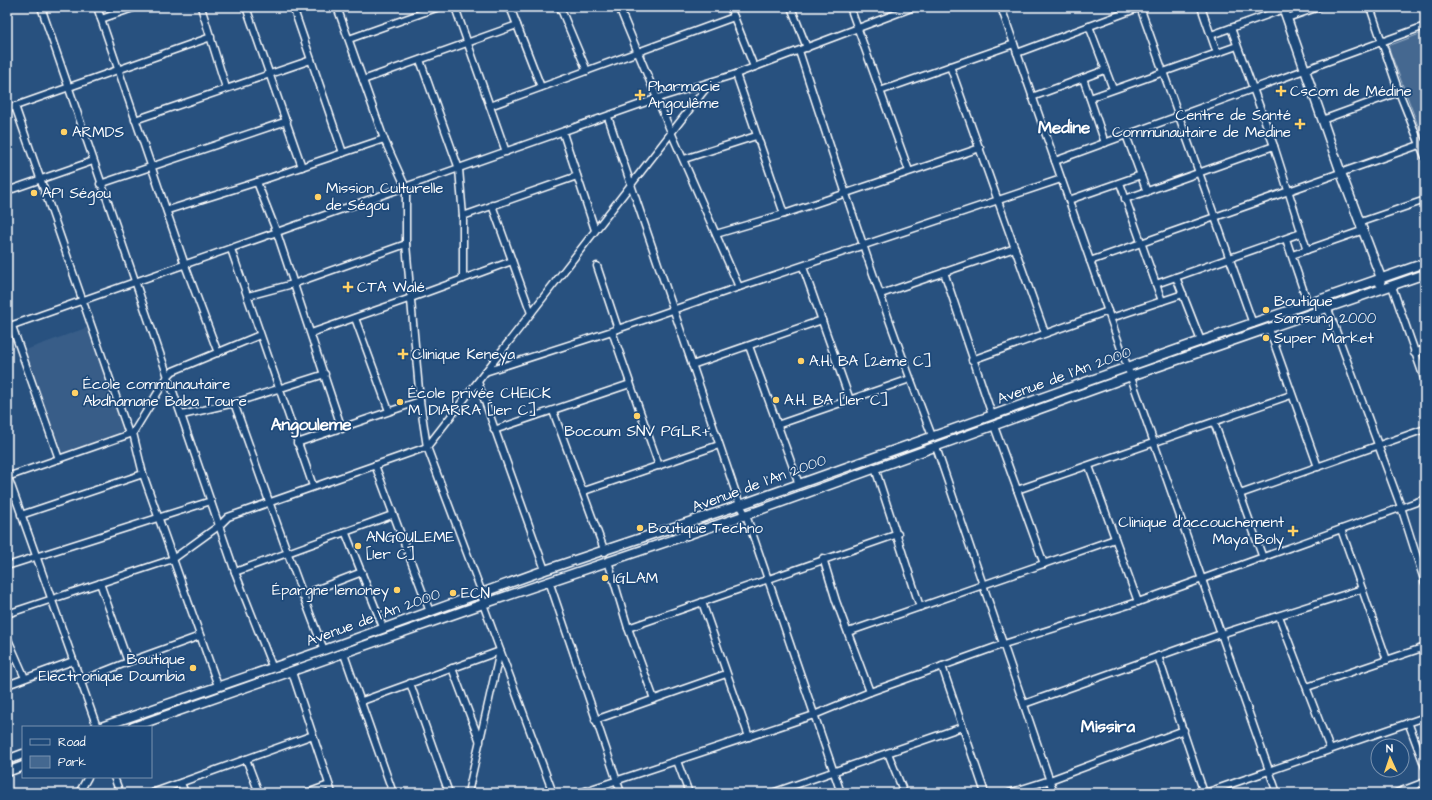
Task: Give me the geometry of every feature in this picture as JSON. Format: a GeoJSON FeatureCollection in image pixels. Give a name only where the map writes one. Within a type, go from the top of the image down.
{"type":"FeatureCollection","features":[{"type":"Feature","properties":{"kind":"main road"},"geometry":{"type":"LineString","coordinates":[[1284,8],[1304,70],[1341,173],[1361,222],[1381,278],[1379,290]]}},
{"type":"Feature","properties":{"kind":"main road","name":"Avenue de l'An 2000"},"geometry":{"type":"LineString","coordinates":[[104,726],[272,666],[324,650],[545,570],[605,552],[740,505],[1126,367],[1425,263]]}},
{"type":"Feature","properties":{"kind":"main road","name":"Avenue de l'An 2000"},"geometry":{"type":"LineString","coordinates":[[136,726],[549,581],[746,514],[1131,376],[1328,309],[1425,274]]}},
{"type":"Feature","properties":{"kind":"main road"},"geometry":{"type":"LineString","coordinates":[[7,760],[22,754]]}},
{"type":"Feature","properties":{"kind":"main road"},"geometry":{"type":"LineString","coordinates":[[7,772],[22,766]]}},
{"type":"Feature","properties":{"kind":"street"},"geometry":{"type":"LineString","coordinates":[[41,7],[100,184],[220,525],[235,572],[272,666]]}},
{"type":"Feature","properties":{"kind":"street"},"geometry":{"type":"LineString","coordinates":[[97,7],[135,120],[168,210],[185,265],[218,353]]}},
{"type":"Feature","properties":{"kind":"street"},"geometry":{"type":"LineString","coordinates":[[101,19],[136,7]]}},
{"type":"Feature","properties":{"kind":"street"},"geometry":{"type":"LineString","coordinates":[[201,7],[226,88]]}},
{"type":"Feature","properties":{"kind":"street"},"geometry":{"type":"LineString","coordinates":[[246,7],[271,73],[302,167]]}},
{"type":"Feature","properties":{"kind":"street"},"geometry":{"type":"LineString","coordinates":[[293,7],[343,153]]}},
{"type":"Feature","properties":{"kind":"street"},"geometry":{"type":"LineString","coordinates":[[337,7],[384,139],[406,188],[406,244],[420,401],[427,447],[482,593],[483,604],[554,793]]}},
{"type":"Feature","properties":{"kind":"street"},"geometry":{"type":"LineString","coordinates":[[349,39],[439,7]]}},
{"type":"Feature","properties":{"kind":"street"},"geometry":{"type":"LineString","coordinates":[[455,7],[506,152]]}},
{"type":"Feature","properties":{"kind":"street"},"geometry":{"type":"LineString","coordinates":[[510,7],[541,87]]}},
{"type":"Feature","properties":{"kind":"street"},"geometry":{"type":"LineString","coordinates":[[560,7],[587,71]]}},
{"type":"Feature","properties":{"kind":"street"},"geometry":{"type":"LineString","coordinates":[[619,7],[671,132],[684,158],[739,287]]}},
{"type":"Feature","properties":{"kind":"street"},"geometry":{"type":"LineString","coordinates":[[730,7],[754,67]]}},
{"type":"Feature","properties":{"kind":"street"},"geometry":{"type":"LineString","coordinates":[[791,7],[807,48]]}},
{"type":"Feature","properties":{"kind":"street"},"geometry":{"type":"LineString","coordinates":[[850,7],[909,171]]}},
{"type":"Feature","properties":{"kind":"street"},"geometry":{"type":"LineString","coordinates":[[59,459],[10,326],[563,133],[658,98],[736,74],[912,7]]}},
{"type":"Feature","properties":{"kind":"street"},"geometry":{"type":"LineString","coordinates":[[1001,7],[1111,318],[1126,367],[1131,376],[1277,793]]}},
{"type":"Feature","properties":{"kind":"street"},"geometry":{"type":"LineString","coordinates":[[1017,53],[1140,7],[1253,324]]}},
{"type":"Feature","properties":{"kind":"street"},"geometry":{"type":"LineString","coordinates":[[1201,7],[1217,53]]}},
{"type":"Feature","properties":{"kind":"street"},"geometry":{"type":"LineString","coordinates":[[1287,18],[1319,7]]}},
{"type":"Feature","properties":{"kind":"street"},"geometry":{"type":"LineString","coordinates":[[1370,7],[1399,92],[1423,144],[1425,157]]}},
{"type":"Feature","properties":{"kind":"street"},"geometry":{"type":"LineString","coordinates":[[1211,35],[1284,8]]}},
{"type":"Feature","properties":{"kind":"street"},"geometry":{"type":"LineString","coordinates":[[490,106],[734,17]]}},
{"type":"Feature","properties":{"kind":"street"},"geometry":{"type":"LineString","coordinates":[[363,80],[517,25]]}},
{"type":"Feature","properties":{"kind":"street"},"geometry":{"type":"LineString","coordinates":[[1089,26],[1112,89]]}},
{"type":"Feature","properties":{"kind":"street"},"geometry":{"type":"LineString","coordinates":[[1055,161],[1425,26]]}},
{"type":"Feature","properties":{"kind":"street"},"geometry":{"type":"LineString","coordinates":[[1231,28],[1274,146],[1307,250]]}},
{"type":"Feature","properties":{"kind":"street"},"geometry":{"type":"LineString","coordinates":[[7,109],[211,38]]}},
{"type":"Feature","properties":{"kind":"street"},"geometry":{"type":"LineString","coordinates":[[880,91],[1014,44]]}},
{"type":"Feature","properties":{"kind":"street"},"geometry":{"type":"LineString","coordinates":[[1090,98],[1237,46]]}},
{"type":"Feature","properties":{"kind":"street"},"geometry":{"type":"LineString","coordinates":[[799,51],[864,246],[910,379],[932,436]]}},
{"type":"Feature","properties":{"kind":"street"},"geometry":{"type":"LineString","coordinates":[[135,120],[311,60]]}},
{"type":"Feature","properties":{"kind":"street"},"geometry":{"type":"LineString","coordinates":[[420,60],[459,169],[463,216],[463,279]]}},
{"type":"Feature","properties":{"kind":"street"},"geometry":{"type":"LineString","coordinates":[[950,66],[1045,333]]}},
{"type":"Feature","properties":{"kind":"street"},"geometry":{"type":"LineString","coordinates":[[1032,97],[1105,70]]}},
{"type":"Feature","properties":{"kind":"street"},"geometry":{"type":"LineString","coordinates":[[736,74],[784,214]]}},
{"type":"Feature","properties":{"kind":"street"},"geometry":{"type":"LineString","coordinates":[[1083,78],[1105,143]]}},
{"type":"Feature","properties":{"kind":"street"},"geometry":{"type":"LineString","coordinates":[[7,614],[173,559],[220,525],[228,517],[427,447],[710,82]]}},
{"type":"Feature","properties":{"kind":"street"},"geometry":{"type":"LineString","coordinates":[[1322,120],[1399,92]]}},
{"type":"Feature","properties":{"kind":"street"},"geometry":{"type":"LineString","coordinates":[[15,106],[218,686]]}},
{"type":"Feature","properties":{"kind":"street"},"geometry":{"type":"LineString","coordinates":[[608,117],[740,505],[746,514],[841,793]]}},
{"type":"Feature","properties":{"kind":"street"},"geometry":{"type":"LineString","coordinates":[[100,184],[287,122]]}},
{"type":"Feature","properties":{"kind":"street"},"geometry":{"type":"LineString","coordinates":[[563,133],[595,230]]}},
{"type":"Feature","properties":{"kind":"street"},"geometry":{"type":"LineString","coordinates":[[1126,135],[1147,192]]}},
{"type":"Feature","properties":{"kind":"street"},"geometry":{"type":"LineString","coordinates":[[684,158],[756,136]]}},
{"type":"Feature","properties":{"kind":"street"},"geometry":{"type":"LineString","coordinates":[[168,210],[384,139]]}},
{"type":"Feature","properties":{"kind":"street"},"geometry":{"type":"LineString","coordinates":[[1090,261],[1423,144]]}},
{"type":"Feature","properties":{"kind":"street"},"geometry":{"type":"LineString","coordinates":[[1125,199],[1274,146]]}},
{"type":"Feature","properties":{"kind":"street"},"geometry":{"type":"LineString","coordinates":[[716,234],[784,214],[980,148]]}},
{"type":"Feature","properties":{"kind":"street"},"geometry":{"type":"LineString","coordinates":[[7,191],[93,161]]}},
{"type":"Feature","properties":{"kind":"street"},"geometry":{"type":"LineString","coordinates":[[1069,200],[1141,175]]}},
{"type":"Feature","properties":{"kind":"street"},"geometry":{"type":"LineString","coordinates":[[463,216],[577,176]]}},
{"type":"Feature","properties":{"kind":"street"},"geometry":{"type":"LineString","coordinates":[[485,372],[674,311],[739,287],[803,267],[1061,179]]}},
{"type":"Feature","properties":{"kind":"street"},"geometry":{"type":"LineString","coordinates":[[257,182],[311,333],[342,428]]}},
{"type":"Feature","properties":{"kind":"street"},"geometry":{"type":"LineString","coordinates":[[1120,183],[1162,301]]}},
{"type":"Feature","properties":{"kind":"street"},"geometry":{"type":"LineString","coordinates":[[1361,222],[1425,200]]}},
{"type":"Feature","properties":{"kind":"street"},"geometry":{"type":"LineString","coordinates":[[492,206],[531,313]]}},
{"type":"Feature","properties":{"kind":"street"},"geometry":{"type":"LineString","coordinates":[[1292,255],[1364,230]]}},
{"type":"Feature","properties":{"kind":"street"},"geometry":{"type":"LineString","coordinates":[[1156,284],[1301,233]]}},
{"type":"Feature","properties":{"kind":"street"},"geometry":{"type":"LineString","coordinates":[[1286,239],[1308,304]]}},
{"type":"Feature","properties":{"kind":"street"},"geometry":{"type":"LineString","coordinates":[[248,296],[293,284],[406,244]]}},
{"type":"Feature","properties":{"kind":"street"},"geometry":{"type":"LineString","coordinates":[[881,294],[1015,248]]}},
{"type":"Feature","properties":{"kind":"street"},"geometry":{"type":"LineString","coordinates":[[231,249],[313,486]]}},
{"type":"Feature","properties":{"kind":"street"},"geometry":{"type":"LineString","coordinates":[[311,333],[512,261]]}},
{"type":"Feature","properties":{"kind":"street"},"geometry":{"type":"LineString","coordinates":[[597,266],[630,384],[659,466]]}},
{"type":"Feature","properties":{"kind":"street"},"geometry":{"type":"LineString","coordinates":[[803,267],[850,400]]}},
{"type":"Feature","properties":{"kind":"street"},"geometry":{"type":"LineString","coordinates":[[944,272],[972,360],[992,415]]}},
{"type":"Feature","properties":{"kind":"street"},"geometry":{"type":"LineString","coordinates":[[1176,277],[1201,341]]}},
{"type":"Feature","properties":{"kind":"street"},"geometry":{"type":"LineString","coordinates":[[1392,286],[1414,353],[1425,381]]}},
{"type":"Feature","properties":{"kind":"street"},"geometry":{"type":"LineString","coordinates":[[1111,318],[1182,294]]}},
{"type":"Feature","properties":{"kind":"street"},"geometry":{"type":"LineString","coordinates":[[1328,309],[1400,507],[1425,582]]}},
{"type":"Feature","properties":{"kind":"street"},"geometry":{"type":"LineString","coordinates":[[972,360],[1108,312]]}},
{"type":"Feature","properties":{"kind":"street"},"geometry":{"type":"LineString","coordinates":[[355,318],[389,411]]}},
{"type":"Feature","properties":{"kind":"street"},"geometry":{"type":"LineString","coordinates":[[692,365],[822,320]]}},
{"type":"Feature","properties":{"kind":"street"},"geometry":{"type":"LineString","coordinates":[[1269,329],[1291,396],[1318,467]]}},
{"type":"Feature","properties":{"kind":"street"},"geometry":{"type":"LineString","coordinates":[[97,726],[7,476],[131,434],[168,376],[173,371],[260,335]]}},
{"type":"Feature","properties":{"kind":"street"},"geometry":{"type":"LineString","coordinates":[[749,346],[799,484]]}},
{"type":"Feature","properties":{"kind":"street"},"geometry":{"type":"LineString","coordinates":[[1414,353],[1425,349]]}},
{"type":"Feature","properties":{"kind":"street"},"geometry":{"type":"LineString","coordinates":[[182,416],[234,403],[325,374]]}},
{"type":"Feature","properties":{"kind":"street"},"geometry":{"type":"LineString","coordinates":[[778,425],[910,379]]}},
{"type":"Feature","properties":{"kind":"street"},"geometry":{"type":"LineString","coordinates":[[478,382],[545,570]]}},
{"type":"Feature","properties":{"kind":"street"},"geometry":{"type":"LineString","coordinates":[[494,430],[630,384]]}},
{"type":"Feature","properties":{"kind":"street"},"geometry":{"type":"LineString","coordinates":[[1018,490],[1291,396]]}},
{"type":"Feature","properties":{"kind":"street"},"geometry":{"type":"LineString","coordinates":[[297,443],[420,401]]}},
{"type":"Feature","properties":{"kind":"street"},"geometry":{"type":"LineString","coordinates":[[234,403],[289,553],[302,595],[324,650]]}},
{"type":"Feature","properties":{"kind":"street"},"geometry":{"type":"LineString","coordinates":[[553,411],[584,491],[605,552]]}},
{"type":"Feature","properties":{"kind":"street"},"geometry":{"type":"LineString","coordinates":[[1214,422],[1263,558]]}},
{"type":"Feature","properties":{"kind":"street"},"geometry":{"type":"LineString","coordinates":[[994,426],[1044,564]]}},
{"type":"Feature","properties":{"kind":"street"},"geometry":{"type":"LineString","coordinates":[[1240,494],[1425,429]]}},
{"type":"Feature","properties":{"kind":"street"},"geometry":{"type":"LineString","coordinates":[[584,491],[720,445]]}},
{"type":"Feature","properties":{"kind":"street"},"geometry":{"type":"LineString","coordinates":[[936,447],[1054,793]]}},
{"type":"Feature","properties":{"kind":"street"},"geometry":{"type":"LineString","coordinates":[[375,465],[392,515],[430,612]]}},
{"type":"Feature","properties":{"kind":"street"},"geometry":{"type":"LineString","coordinates":[[1089,466],[1138,602]]}},
{"type":"Feature","properties":{"kind":"street"},"geometry":{"type":"LineString","coordinates":[[875,468],[898,534],[920,607]]}},
{"type":"Feature","properties":{"kind":"street"},"geometry":{"type":"LineString","coordinates":[[21,515],[143,474]]}},
{"type":"Feature","properties":{"kind":"street"},"geometry":{"type":"LineString","coordinates":[[579,793],[616,779],[677,761],[814,715],[870,692],[1004,644],[1138,602],[1202,580],[1425,499]]}},
{"type":"Feature","properties":{"kind":"street"},"geometry":{"type":"LineString","coordinates":[[7,566],[210,500]]}},
{"type":"Feature","properties":{"kind":"street"},"geometry":{"type":"LineString","coordinates":[[235,572],[392,515]]}},
{"type":"Feature","properties":{"kind":"street"},"geometry":{"type":"LineString","coordinates":[[1341,529],[1387,660]]}},
{"type":"Feature","properties":{"kind":"street"},"geometry":{"type":"LineString","coordinates":[[345,531],[362,572],[382,628]]}},
{"type":"Feature","properties":{"kind":"street"},"geometry":{"type":"LineString","coordinates":[[628,628],[823,558],[898,534]]}},
{"type":"Feature","properties":{"kind":"street"},"geometry":{"type":"LineString","coordinates":[[848,632],[1115,539]]}},
{"type":"Feature","properties":{"kind":"street"},"geometry":{"type":"LineString","coordinates":[[823,558],[836,601],[870,692]]}},
{"type":"Feature","properties":{"kind":"street"},"geometry":{"type":"LineString","coordinates":[[608,561],[628,628],[654,699]]}},
{"type":"Feature","properties":{"kind":"street"},"geometry":{"type":"LineString","coordinates":[[302,595],[362,572]]}},
{"type":"Feature","properties":{"kind":"street"},"geometry":{"type":"LineString","coordinates":[[549,581],[621,793]]}},
{"type":"Feature","properties":{"kind":"street"},"geometry":{"type":"LineString","coordinates":[[100,583],[128,662]]}},
{"type":"Feature","properties":{"kind":"street"},"geometry":{"type":"LineString","coordinates":[[1024,704],[1221,634],[1362,589]]}},
{"type":"Feature","properties":{"kind":"street"},"geometry":{"type":"LineString","coordinates":[[702,602],[749,737]]}},
{"type":"Feature","properties":{"kind":"street"},"geometry":{"type":"LineString","coordinates":[[1279,616],[1330,749]]}},
{"type":"Feature","properties":{"kind":"street"},"geometry":{"type":"LineString","coordinates":[[80,681],[200,636]]}},
{"type":"Feature","properties":{"kind":"street"},"geometry":{"type":"LineString","coordinates":[[7,637],[24,678]]}},
{"type":"Feature","properties":{"kind":"street"},"geometry":{"type":"LineString","coordinates":[[1307,687],[1425,647]]}},
{"type":"Feature","properties":{"kind":"street"},"geometry":{"type":"LineString","coordinates":[[362,701],[500,650]]}},
{"type":"Feature","properties":{"kind":"street"},"geometry":{"type":"LineString","coordinates":[[468,793],[500,650]]}},
{"type":"Feature","properties":{"kind":"street"},"geometry":{"type":"LineString","coordinates":[[344,654],[362,701],[393,793]]}},
{"type":"Feature","properties":{"kind":"street"},"geometry":{"type":"LineString","coordinates":[[1158,656],[1205,793],[1425,717]]}},
{"type":"Feature","properties":{"kind":"street"},"geometry":{"type":"LineString","coordinates":[[7,685],[73,661]]}},
{"type":"Feature","properties":{"kind":"street"},"geometry":{"type":"LineString","coordinates":[[942,666],[985,793]]}},
{"type":"Feature","properties":{"kind":"street"},"geometry":{"type":"LineString","coordinates":[[452,668],[480,742]]}},
{"type":"Feature","properties":{"kind":"street"},"geometry":{"type":"LineString","coordinates":[[292,672],[332,793]]}},
{"type":"Feature","properties":{"kind":"street"},"geometry":{"type":"LineString","coordinates":[[595,720],[726,674]]}},
{"type":"Feature","properties":{"kind":"street"},"geometry":{"type":"LineString","coordinates":[[410,683],[449,793]]}},
{"type":"Feature","properties":{"kind":"street"},"geometry":{"type":"LineString","coordinates":[[1408,722],[1425,768]]}},
{"type":"Feature","properties":{"kind":"street"},"geometry":{"type":"LineString","coordinates":[[772,793],[962,727]]}},
{"type":"Feature","properties":{"kind":"street"},"geometry":{"type":"LineString","coordinates":[[1009,793],[1050,780],[1184,730]]}},
{"type":"Feature","properties":{"kind":"street"},"geometry":{"type":"LineString","coordinates":[[152,793],[313,736]]}},
{"type":"Feature","properties":{"kind":"street"},"geometry":{"type":"LineString","coordinates":[[888,753],[904,793]]}},
{"type":"Feature","properties":{"kind":"street"},"geometry":{"type":"LineString","coordinates":[[246,759],[260,793]]}},
{"type":"Feature","properties":{"kind":"street"},"geometry":{"type":"LineString","coordinates":[[677,761],[689,793]]}},
{"type":"Feature","properties":{"kind":"street"},"geometry":{"type":"LineString","coordinates":[[79,793],[87,778]]}},
{"type":"Feature","properties":{"kind":"street"},"geometry":{"type":"LineString","coordinates":[[114,778],[120,793]]}},
{"type":"Feature","properties":{"kind":"street"},"geometry":{"type":"LineString","coordinates":[[1396,793],[1425,782]]}},
{"type":"Feature","properties":{"kind":"street"},"geometry":{"type":"LineString","coordinates":[[181,783],[184,793]]}},
{"type":"Feature","properties":{"kind":"street"},"geometry":{"type":"LineString","coordinates":[[307,793],[329,785]]}},
{"type":"Feature","properties":{"kind":"shaded area","name":"École communautaire Abdhamane Baba Toure"},"geometry":{"type":"Polygon","coordinates":[[[91,326],[129,434],[59,459],[20,352],[91,326]]]}},
{"type":"Feature","properties":{"kind":"green space"},"geometry":{"type":"Polygon","coordinates":[[[1425,32],[1425,135],[1422,136],[1388,46],[1425,32]]]}},
{"type":"Feature","properties":{"kind":"place","name":"Cscom de Médine"},"geometry":{"type":"Point","coordinates":[1281,91]}},
{"type":"Feature","properties":{"kind":"place","name":"Pharmacie Angoulême"},"geometry":{"type":"Point","coordinates":[640,95]}},
{"type":"Feature","properties":{"kind":"place","name":"Centre de Santé Communautaire de Medine"},"geometry":{"type":"Point","coordinates":[1300,124]}},
{"type":"Feature","properties":{"kind":"place","name":"ARMDS"},"geometry":{"type":"Point","coordinates":[64,132]}},
{"type":"Feature","properties":{"kind":"place","name":"API Ségou"},"geometry":{"type":"Point","coordinates":[34,193]}},
{"type":"Feature","properties":{"kind":"place","name":"Mission Culturelle de Ségou"},"geometry":{"type":"Point","coordinates":[318,197]}},
{"type":"Feature","properties":{"kind":"place","name":"CTA Walé"},"geometry":{"type":"Point","coordinates":[348,287]}},
{"type":"Feature","properties":{"kind":"place","name":"Boutique Samsung 2000"},"geometry":{"type":"Point","coordinates":[1266,310]}},
{"type":"Feature","properties":{"kind":"place","name":"Super Market"},"geometry":{"type":"Point","coordinates":[1266,338]}},
{"type":"Feature","properties":{"kind":"place","name":"Clinique Keneya"},"geometry":{"type":"Point","coordinates":[403,354]}},
{"type":"Feature","properties":{"kind":"place","name":"A.H. BA [2ème C]"},"geometry":{"type":"Point","coordinates":[801,361]}},
{"type":"Feature","properties":{"kind":"place","name":"École communautaire Abdhamane Baba Toure"},"geometry":{"type":"Point","coordinates":[75,393]}},
{"type":"Feature","properties":{"kind":"place","name":"A.H. BA [1er C]"},"geometry":{"type":"Point","coordinates":[776,400]}},
{"type":"Feature","properties":{"kind":"place","name":"École privée CHEICK M. DIARRA [1er C]"},"geometry":{"type":"Point","coordinates":[400,402]}},
{"type":"Feature","properties":{"kind":"place","name":"Bocoum SNV PGLR+"},"geometry":{"type":"Point","coordinates":[637,416]}},
{"type":"Feature","properties":{"kind":"place","name":"Boutique Techno"},"geometry":{"type":"Point","coordinates":[640,528]}},
{"type":"Feature","properties":{"kind":"place","name":"Clinique d'accouchement Maya Boly"},"geometry":{"type":"Point","coordinates":[1293,531]}},
{"type":"Feature","properties":{"kind":"place","name":"ANGOULEME [1er C]"},"geometry":{"type":"Point","coordinates":[358,546]}},
{"type":"Feature","properties":{"kind":"place","name":"IGLAM"},"geometry":{"type":"Point","coordinates":[605,578]}},
{"type":"Feature","properties":{"kind":"place","name":"Épargne lemoney"},"geometry":{"type":"Point","coordinates":[397,590]}},
{"type":"Feature","properties":{"kind":"place","name":"ECN"},"geometry":{"type":"Point","coordinates":[453,593]}},
{"type":"Feature","properties":{"kind":"place","name":"Boutique Electronique Doumbia"},"geometry":{"type":"Point","coordinates":[193,668]}},
{"type":"Feature","properties":{"kind":"district","name":"Medine"},"geometry":{"type":"Point","coordinates":[1064,127]}},
{"type":"Feature","properties":{"kind":"district","name":"Angouleme"},"geometry":{"type":"Point","coordinates":[311,424]}},
{"type":"Feature","properties":{"kind":"district","name":"Missira"},"geometry":{"type":"Point","coordinates":[1108,726]}}]}
